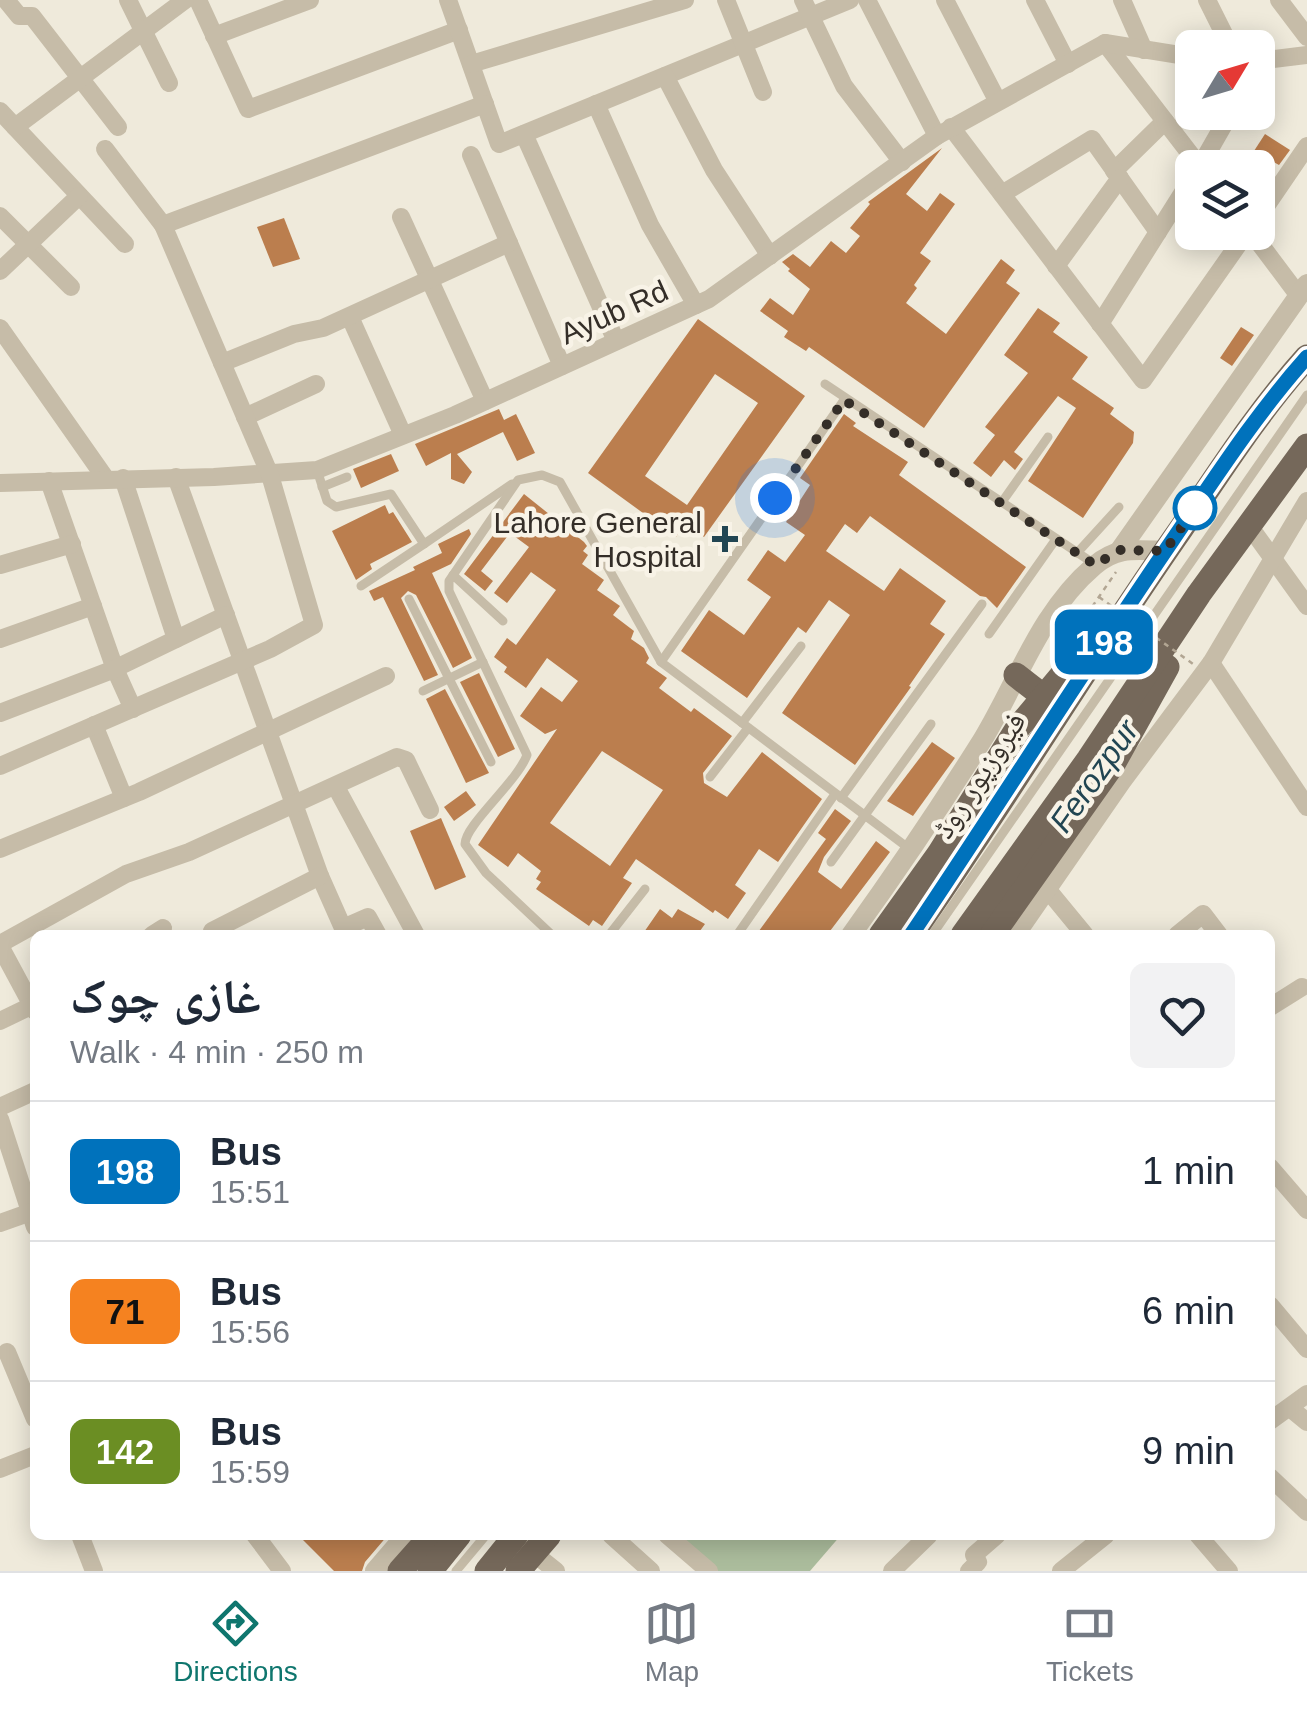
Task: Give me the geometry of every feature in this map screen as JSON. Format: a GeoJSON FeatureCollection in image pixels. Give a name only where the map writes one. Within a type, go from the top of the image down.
{"type":"FeatureCollection","features":[{"type":"Feature","properties":{"kind":"main road","name":"فیروزپور روڈ"},"geometry":{"type":"LineString","coordinates":[[914,930],[1011,788],[1140,584],[1254,423],[1307,357]]}},
{"type":"Feature","properties":{"kind":"main road"},"geometry":{"type":"LineString","coordinates":[[967,930],[1089,760],[1199,594],[1307,446]]}},
{"type":"Feature","properties":{"kind":"main road"},"geometry":{"type":"LineString","coordinates":[[885,930],[1017,729],[1140,584]]}},
{"type":"Feature","properties":{"kind":"main road"},"geometry":{"type":"LineString","coordinates":[[996,930],[1113,764],[1155,691],[1199,594]]}},
{"type":"Feature","properties":{"kind":"main road"},"geometry":{"type":"LineString","coordinates":[[1016,675],[1043,696]]}},
{"type":"Feature","properties":{"kind":"main road"},"geometry":{"type":"LineString","coordinates":[[400,1571],[428,1540]]}},
{"type":"Feature","properties":{"kind":"main road"},"geometry":{"type":"LineString","coordinates":[[430,1571],[455,1540]]}},
{"type":"Feature","properties":{"kind":"main road"},"geometry":{"type":"LineString","coordinates":[[487,1571],[513,1540]]}},
{"type":"Feature","properties":{"kind":"main road"},"geometry":{"type":"LineString","coordinates":[[518,1571],[545,1540]]}},
{"type":"Feature","properties":{"kind":"street"},"geometry":{"type":"LineString","coordinates":[[6,0],[19,16],[32,16],[118,127]]}},
{"type":"Feature","properties":{"kind":"street"},"geometry":{"type":"LineString","coordinates":[[128,0],[168,83]]}},
{"type":"Feature","properties":{"kind":"street"},"geometry":{"type":"LineString","coordinates":[[15,127],[186,0]]}},
{"type":"Feature","properties":{"kind":"street"},"geometry":{"type":"LineString","coordinates":[[198,0],[248,109],[458,30]]}},
{"type":"Feature","properties":{"kind":"street"},"geometry":{"type":"LineString","coordinates":[[214,36],[310,0]]}},
{"type":"Feature","properties":{"kind":"street"},"geometry":{"type":"LineString","coordinates":[[471,64],[685,0]]}},
{"type":"Feature","properties":{"kind":"street"},"geometry":{"type":"LineString","coordinates":[[726,0],[763,92]]}},
{"type":"Feature","properties":{"kind":"street"},"geometry":{"type":"LineString","coordinates":[[452,1],[458,30],[499,144],[744,44],[806,8],[850,0]]}},
{"type":"Feature","properties":{"kind":"street"},"geometry":{"type":"LineString","coordinates":[[867,0],[944,132],[1002,194],[1143,380],[1236,250]]}},
{"type":"Feature","properties":{"kind":"street"},"geometry":{"type":"LineString","coordinates":[[945,0],[997,100]]}},
{"type":"Feature","properties":{"kind":"street"},"geometry":{"type":"LineString","coordinates":[[1035,0],[1068,64]]}},
{"type":"Feature","properties":{"kind":"street"},"geometry":{"type":"LineString","coordinates":[[1122,0],[1144,50]]}},
{"type":"Feature","properties":{"kind":"street"},"geometry":{"type":"LineString","coordinates":[[1207,0],[1221,30]]}},
{"type":"Feature","properties":{"kind":"street"},"geometry":{"type":"LineString","coordinates":[[1279,0],[1307,37]]}},
{"type":"Feature","properties":{"kind":"street"},"geometry":{"type":"LineString","coordinates":[[806,8],[844,86],[902,162]]}},
{"type":"Feature","properties":{"kind":"street"},"geometry":{"type":"LineString","coordinates":[[1105,43],[1175,55]]}},
{"type":"Feature","properties":{"kind":"street"},"geometry":{"type":"LineString","coordinates":[[1105,43],[1187,150]]}},
{"type":"Feature","properties":{"kind":"street","name":"Ayub Rd"},"geometry":{"type":"LineString","coordinates":[[3,479],[270,475],[320,479],[403,435],[696,305],[944,132],[1105,43]]}},
{"type":"Feature","properties":{"kind":"street"},"geometry":{"type":"LineString","coordinates":[[1275,60],[1307,55]]}},
{"type":"Feature","properties":{"kind":"street"},"geometry":{"type":"LineString","coordinates":[[665,76],[714,170],[770,256]]}},
{"type":"Feature","properties":{"kind":"street"},"geometry":{"type":"LineString","coordinates":[[163,225],[485,104]]}},
{"type":"Feature","properties":{"kind":"street"},"geometry":{"type":"LineString","coordinates":[[596,104],[650,225],[696,305]]}},
{"type":"Feature","properties":{"kind":"street"},"geometry":{"type":"LineString","coordinates":[[0,111],[125,244]]}},
{"type":"Feature","properties":{"kind":"street"},"geometry":{"type":"LineString","coordinates":[[1056,266],[1117,174],[1165,121]]}},
{"type":"Feature","properties":{"kind":"street"},"geometry":{"type":"LineString","coordinates":[[524,134],[616,341]]}},
{"type":"Feature","properties":{"kind":"street"},"geometry":{"type":"LineString","coordinates":[[1002,194],[1092,139],[1158,232]]}},
{"type":"Feature","properties":{"kind":"street"},"geometry":{"type":"LineString","coordinates":[[1275,193],[1307,146]]}},
{"type":"Feature","properties":{"kind":"street"},"geometry":{"type":"LineString","coordinates":[[0,766],[241,662],[312,627],[314,622],[270,475],[163,225],[105,148]]}},
{"type":"Feature","properties":{"kind":"street"},"geometry":{"type":"LineString","coordinates":[[470,155],[562,366]]}},
{"type":"Feature","properties":{"kind":"street"},"geometry":{"type":"LineString","coordinates":[[0,271],[79,196]]}},
{"type":"Feature","properties":{"kind":"street"},"geometry":{"type":"LineString","coordinates":[[1100,324],[1175,205]]}},
{"type":"Feature","properties":{"kind":"street"},"geometry":{"type":"LineString","coordinates":[[0,216],[71,288]]}},
{"type":"Feature","properties":{"kind":"street"},"geometry":{"type":"LineString","coordinates":[[401,217],[485,401]]}},
{"type":"Feature","properties":{"kind":"street"},"geometry":{"type":"LineString","coordinates":[[222,363],[350,316],[509,243]]}},
{"type":"Feature","properties":{"kind":"street"},"geometry":{"type":"LineString","coordinates":[[1119,560],[1303,290],[1266,250]]}},
{"type":"Feature","properties":{"kind":"street"},"geometry":{"type":"LineString","coordinates":[[350,316],[403,435]]}},
{"type":"Feature","properties":{"kind":"street"},"geometry":{"type":"LineString","coordinates":[[0,328],[114,478],[176,638]]}},
{"type":"Feature","properties":{"kind":"street"},"geometry":{"type":"LineString","coordinates":[[245,417],[316,384]]}},
{"type":"Feature","properties":{"kind":"street"},"geometry":{"type":"LineString","coordinates":[[1019,930],[1204,664],[1272,558],[1307,498],[1286,477]]}},
{"type":"Feature","properties":{"kind":"street"},"geometry":{"type":"LineString","coordinates":[[176,478],[337,930]]}},
{"type":"Feature","properties":{"kind":"street"},"geometry":{"type":"LineString","coordinates":[[49,481],[132,709]]}},
{"type":"Feature","properties":{"kind":"street"},"geometry":{"type":"LineString","coordinates":[[1250,528],[1307,606]]}},
{"type":"Feature","properties":{"kind":"street"},"geometry":{"type":"LineString","coordinates":[[0,564],[72,544]]}},
{"type":"Feature","properties":{"kind":"street"},"geometry":{"type":"LineString","coordinates":[[854,930],[984,736],[1086,559],[1119,560],[1165,551]]}},
{"type":"Feature","properties":{"kind":"street"},"geometry":{"type":"LineString","coordinates":[[0,639],[93,606]]}},
{"type":"Feature","properties":{"kind":"street"},"geometry":{"type":"LineString","coordinates":[[0,713],[115,669],[226,615]]}},
{"type":"Feature","properties":{"kind":"street"},"geometry":{"type":"LineString","coordinates":[[1204,664],[1307,806]]}},
{"type":"Feature","properties":{"kind":"street"},"geometry":{"type":"LineString","coordinates":[[0,849],[267,734],[386,676]]}},
{"type":"Feature","properties":{"kind":"street"},"geometry":{"type":"LineString","coordinates":[[94,726],[124,798]]}},
{"type":"Feature","properties":{"kind":"street"},"geometry":{"type":"LineString","coordinates":[[30,1000],[0,945],[126,874],[189,852],[401,758],[430,810]]}},
{"type":"Feature","properties":{"kind":"street"},"geometry":{"type":"LineString","coordinates":[[336,787],[413,930]]}},
{"type":"Feature","properties":{"kind":"street"},"geometry":{"type":"LineString","coordinates":[[1015,861],[1048,888],[1081,930]]}},
{"type":"Feature","properties":{"kind":"street"},"geometry":{"type":"LineString","coordinates":[[214,930],[320,876]]}},
{"type":"Feature","properties":{"kind":"street"},"geometry":{"type":"LineString","coordinates":[[1184,930],[1203,914],[1215,930]]}},
{"type":"Feature","properties":{"kind":"street"},"geometry":{"type":"LineString","coordinates":[[339,930],[368,917],[375,930]]}},
{"type":"Feature","properties":{"kind":"street"},"geometry":{"type":"LineString","coordinates":[[1275,1004],[1302,987]]}},
{"type":"Feature","properties":{"kind":"street"},"geometry":{"type":"LineString","coordinates":[[0,1022],[30,1009]]}},
{"type":"Feature","properties":{"kind":"street"},"geometry":{"type":"LineString","coordinates":[[0,1107],[30,1093]]}},
{"type":"Feature","properties":{"kind":"street"},"geometry":{"type":"LineString","coordinates":[[0,1119],[30,1210]]}},
{"type":"Feature","properties":{"kind":"street"},"geometry":{"type":"LineString","coordinates":[[1275,1173],[1307,1210]]}},
{"type":"Feature","properties":{"kind":"street"},"geometry":{"type":"LineString","coordinates":[[0,1223],[30,1219]]}},
{"type":"Feature","properties":{"kind":"street"},"geometry":{"type":"LineString","coordinates":[[1275,1311],[1307,1349]]}},
{"type":"Feature","properties":{"kind":"street"},"geometry":{"type":"LineString","coordinates":[[7,1352],[30,1406]]}},
{"type":"Feature","properties":{"kind":"street"},"geometry":{"type":"LineString","coordinates":[[1275,1418],[1307,1394]]}},
{"type":"Feature","properties":{"kind":"street"},"geometry":{"type":"LineString","coordinates":[[1290,1408],[1307,1422]]}},
{"type":"Feature","properties":{"kind":"street"},"geometry":{"type":"LineString","coordinates":[[0,1469],[30,1456]]}},
{"type":"Feature","properties":{"kind":"street"},"geometry":{"type":"LineString","coordinates":[[1275,1482],[1307,1512]]}},
{"type":"Feature","properties":{"kind":"street"},"geometry":{"type":"LineString","coordinates":[[82,1540],[94,1571]]}},
{"type":"Feature","properties":{"kind":"street"},"geometry":{"type":"LineString","coordinates":[[259,1540],[282,1571]]}},
{"type":"Feature","properties":{"kind":"street"},"geometry":{"type":"LineString","coordinates":[[375,1571],[402,1540]]}},
{"type":"Feature","properties":{"kind":"street"},"geometry":{"type":"LineString","coordinates":[[519,1540],[556,1571]]}},
{"type":"Feature","properties":{"kind":"street"},"geometry":{"type":"LineString","coordinates":[[617,1540],[651,1571]]}},
{"type":"Feature","properties":{"kind":"street"},"geometry":{"type":"LineString","coordinates":[[673,1540],[710,1571]]}},
{"type":"Feature","properties":{"kind":"street"},"geometry":{"type":"LineString","coordinates":[[892,1571],[924,1540]]}},
{"type":"Feature","properties":{"kind":"street"},"geometry":{"type":"LineString","coordinates":[[969,1571],[978,1562],[974,1556],[992,1540]]}},
{"type":"Feature","properties":{"kind":"street"},"geometry":{"type":"LineString","coordinates":[[1061,1571],[1100,1540]]}},
{"type":"Feature","properties":{"kind":"street"},"geometry":{"type":"LineString","coordinates":[[1202,1540],[1229,1571]]}},
{"type":"Feature","properties":{"kind":"lane"},"geometry":{"type":"LineString","coordinates":[[824,384],[1086,559],[1119,507]]}},
{"type":"Feature","properties":{"kind":"lane"},"geometry":{"type":"LineString","coordinates":[[935,930],[1307,395]]}},
{"type":"Feature","properties":{"kind":"lane"},"geometry":{"type":"LineString","coordinates":[[660,662],[844,400]]}},
{"type":"Feature","properties":{"kind":"lane"},"geometry":{"type":"LineString","coordinates":[[1002,502],[1048,437]]}},
{"type":"Feature","properties":{"kind":"lane"},"geometry":{"type":"LineString","coordinates":[[361,586],[518,480],[542,475],[560,482],[660,662],[910,850]]}},
{"type":"Feature","properties":{"kind":"lane"},"geometry":{"type":"LineString","coordinates":[[347,477],[320,479],[327,501],[336,507],[390,494],[424,544]]}},
{"type":"Feature","properties":{"kind":"lane"},"geometry":{"type":"LineString","coordinates":[[518,480],[452,575],[449,591],[527,755],[492,806],[468,830],[465,844],[486,873],[547,930]]}},
{"type":"Feature","properties":{"kind":"lane"},"geometry":{"type":"LineString","coordinates":[[989,634],[1056,538]]}},
{"type":"Feature","properties":{"kind":"lane"},"geometry":{"type":"LineString","coordinates":[[452,575],[503,620]]}},
{"type":"Feature","properties":{"kind":"lane"},"geometry":{"type":"LineString","coordinates":[[409,599],[491,762]]}},
{"type":"Feature","properties":{"kind":"lane"},"geometry":{"type":"LineString","coordinates":[[741,930],[982,604]]}},
{"type":"Feature","properties":{"kind":"lane"},"geometry":{"type":"LineString","coordinates":[[710,777],[800,646]]}},
{"type":"Feature","properties":{"kind":"lane"},"geometry":{"type":"LineString","coordinates":[[424,692],[483,662]]}},
{"type":"Feature","properties":{"kind":"lane"},"geometry":{"type":"LineString","coordinates":[[831,862],[931,724]]}},
{"type":"Feature","properties":{"kind":"lane"},"geometry":{"type":"LineString","coordinates":[[613,930],[645,889]]}},
{"type":"Feature","properties":{"kind":"lane"},"geometry":{"type":"LineString","coordinates":[[456,1571],[482,1540]]}},
{"type":"Feature","properties":{"kind":"path"},"geometry":{"type":"LineString","coordinates":[[1080,625],[1119,560]]}},
{"type":"Feature","properties":{"kind":"path"},"geometry":{"type":"LineString","coordinates":[[1099,597],[1204,664]]}},
{"type":"Feature","properties":{"kind":"green space"},"geometry":{"type":"Polygon","coordinates":[[[684,1540],[837,1540],[810,1571],[718,1571],[684,1540]]]}},
{"type":"Feature","properties":{"kind":"building"},"geometry":{"type":"Polygon","coordinates":[[[1265,134],[1290,150],[1279,165],[1275,163],[1275,150],[1255,150],[1265,134]]]}},
{"type":"Feature","properties":{"kind":"building"},"geometry":{"type":"Polygon","coordinates":[[[942,148],[906,194],[927,211],[940,193],[955,204],[920,253],[931,261],[906,303],[946,334],[1001,259],[1015,270],[1006,283],[1020,293],[924,428],[809,347],[806,351],[784,337],[788,331],[760,311],[770,298],[793,315],[810,289],[782,262],[793,254],[810,267],[831,241],[846,253],[860,236],[850,228],[868,202],[942,148]]]}},
{"type":"Feature","properties":{"kind":"building"},"geometry":{"type":"Polygon","coordinates":[[[284,218],[300,259],[273,267],[257,227],[284,218]]]}},
{"type":"Feature","properties":{"kind":"building"},"geometry":{"type":"Polygon","coordinates":[[[1038,308],[1060,323],[1053,332],[1088,357],[1072,379],[1114,408],[1110,414],[1134,432],[1133,443],[1083,518],[1028,481],[1076,408],[1058,396],[1014,452],[1023,459],[1015,470],[1004,460],[991,477],[973,463],[995,435],[985,427],[1028,373],[1004,355],[1038,308]]]}},
{"type":"Feature","properties":{"kind":"building"},"geometry":{"type":"Polygon","coordinates":[[[698,319],[805,396],[704,537],[685,523],[676,537],[588,473],[698,319]],[[715,374],[645,476],[687,505],[758,403],[715,374]]]}},
{"type":"Feature","properties":{"kind":"building"},"geometry":{"type":"Polygon","coordinates":[[[1241,327],[1254,335],[1232,366],[1220,358],[1241,327]]]}},
{"type":"Feature","properties":{"kind":"building"},"geometry":{"type":"Polygon","coordinates":[[[499,409],[504,420],[516,414],[535,453],[517,461],[503,432],[457,454],[472,472],[464,484],[451,479],[451,453],[426,466],[415,444],[499,409]]]}},
{"type":"Feature","properties":{"kind":"building"},"geometry":{"type":"Polygon","coordinates":[[[844,414],[856,423],[853,426],[908,462],[899,475],[1026,567],[997,608],[870,516],[857,533],[845,524],[826,551],[884,591],[900,568],[946,601],[930,624],[945,634],[855,765],[782,713],[850,615],[829,600],[806,633],[798,627],[747,698],[681,651],[709,610],[744,635],[771,597],[747,580],[768,550],[785,562],[805,535],[786,522],[810,485],[800,478],[844,414]]]}},
{"type":"Feature","properties":{"kind":"building"},"geometry":{"type":"Polygon","coordinates":[[[391,454],[399,471],[361,488],[353,469],[391,454]]]}},
{"type":"Feature","properties":{"kind":"building"},"geometry":{"type":"Polygon","coordinates":[[[524,494],[587,546],[583,551],[588,555],[582,564],[604,580],[597,590],[620,606],[613,615],[634,631],[631,639],[644,648],[649,658],[646,663],[667,678],[659,688],[732,736],[703,773],[704,783],[727,797],[762,752],[822,799],[778,862],[759,849],[735,885],[746,893],[728,919],[715,910],[713,913],[636,859],[623,878],[632,883],[602,926],[593,920],[589,926],[536,889],[541,871],[518,853],[508,867],[478,845],[557,729],[545,734],[520,716],[541,687],[562,702],[578,681],[547,658],[526,688],[504,672],[507,667],[494,657],[507,638],[516,645],[556,590],[531,572],[507,603],[494,593],[529,547],[510,533],[481,571],[493,581],[485,591],[464,574],[524,494]],[[602,751],[550,823],[610,866],[663,790],[602,751]]]}},
{"type":"Feature","properties":{"kind":"building"},"geometry":{"type":"Polygon","coordinates":[[[385,505],[412,542],[370,564],[372,569],[356,580],[332,531],[385,505]]]}},
{"type":"Feature","properties":{"kind":"building"},"geometry":{"type":"Polygon","coordinates":[[[469,529],[471,534],[451,564],[432,573],[472,658],[453,668],[416,595],[408,591],[401,598],[438,675],[424,681],[383,597],[374,601],[369,591],[415,570],[413,567],[442,553],[438,544],[469,529]]]}},
{"type":"Feature","properties":{"kind":"building"},"geometry":{"type":"Polygon","coordinates":[[[479,673],[515,749],[498,757],[460,682],[479,673]]]}},
{"type":"Feature","properties":{"kind":"building"},"geometry":{"type":"Polygon","coordinates":[[[445,689],[489,773],[466,783],[426,699],[445,689]]]}},
{"type":"Feature","properties":{"kind":"building"},"geometry":{"type":"Polygon","coordinates":[[[932,742],[955,758],[913,816],[887,801],[932,742]]]}},
{"type":"Feature","properties":{"kind":"building"},"geometry":{"type":"Polygon","coordinates":[[[466,791],[476,805],[454,821],[444,807],[466,791]]]}},
{"type":"Feature","properties":{"kind":"building"},"geometry":{"type":"Polygon","coordinates":[[[835,809],[851,821],[824,857],[818,872],[841,889],[876,841],[890,852],[831,930],[760,930],[826,839],[818,833],[835,809]]]}},
{"type":"Feature","properties":{"kind":"building"},"geometry":{"type":"Polygon","coordinates":[[[441,818],[466,877],[435,890],[410,831],[441,818]]]}},
{"type":"Feature","properties":{"kind":"building"},"geometry":{"type":"Polygon","coordinates":[[[660,909],[672,918],[678,909],[705,924],[701,930],[645,930],[660,909]]]}},
{"type":"Feature","properties":{"kind":"building"},"geometry":{"type":"Polygon","coordinates":[[[303,1540],[384,1540],[362,1571],[334,1571],[303,1540]]]}},
{"type":"Feature","properties":{"kind":"bus line","name":"198"},"geometry":{"type":"LineString","coordinates":[[914,930],[1011,788],[1140,584],[1272,398],[1307,357]]}},
{"type":"Feature","properties":{"kind":"place","name":"Lahore General Hospital"},"geometry":{"type":"Point","coordinates":[725,539]}},
{"type":"Feature","properties":{"kind":"route"},"geometry":{"type":"LineString","coordinates":[[775,498],[844,400],[1095,565],[1120,550],[1165,551],[1195,508]]}},
{"type":"Feature","properties":{"kind":"water label","name":"Ferozpur"},"geometry":{"type":"Point","coordinates":[1094,776]}}]}
